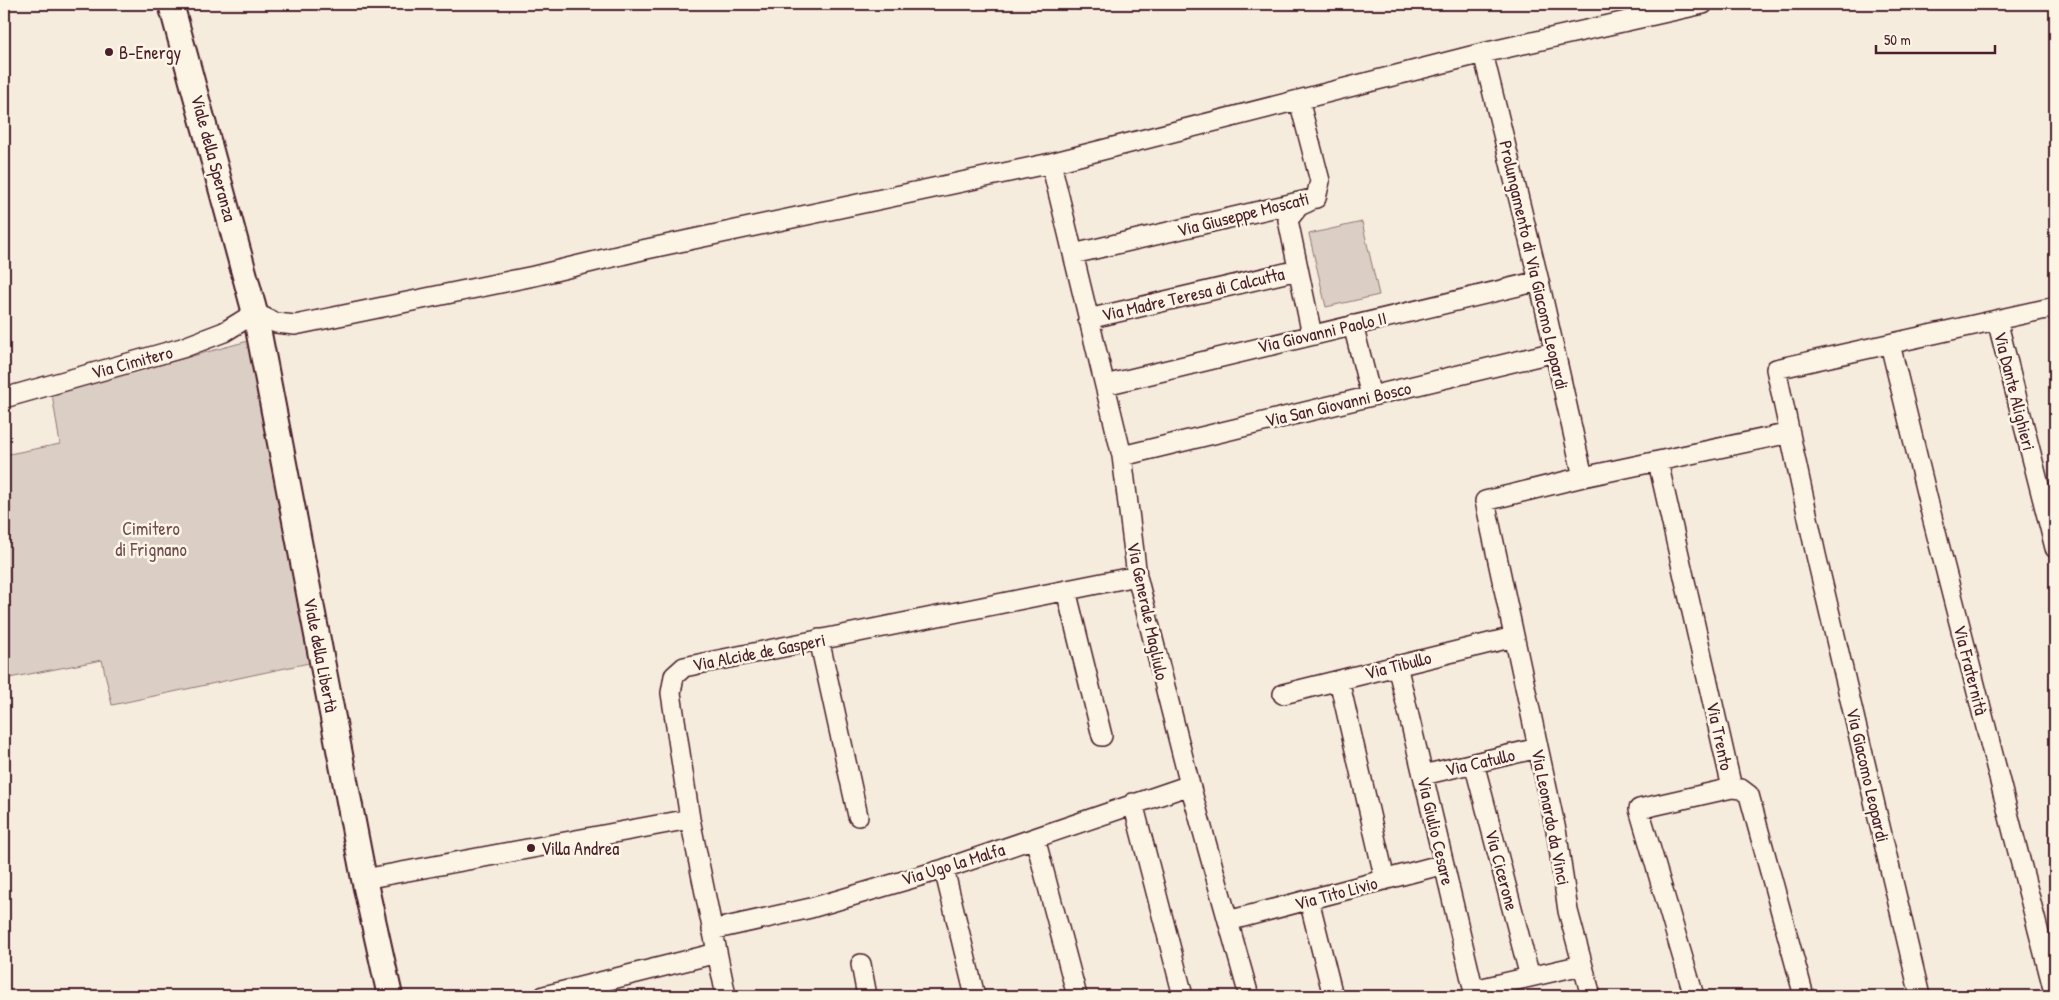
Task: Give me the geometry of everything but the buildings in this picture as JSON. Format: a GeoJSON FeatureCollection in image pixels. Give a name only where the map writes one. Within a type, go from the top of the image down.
{"type":"FeatureCollection","features":[{"type":"Feature","properties":{"kind":"street","name":"Viale della Speranza"},"geometry":{"type":"LineString","coordinates":[[171,4],[255,313]]}},
{"type":"Feature","properties":{"kind":"street"},"geometry":{"type":"LineString","coordinates":[[255,313],[276,323],[295,324],[534,276],[652,248],[1051,163],[1483,53],[1703,4]]}},
{"type":"Feature","properties":{"kind":"street","name":"Prolungamento di Via Giacomo Leopardi"},"geometry":{"type":"LineString","coordinates":[[1483,53],[1539,281],[1583,477]]}},
{"type":"Feature","properties":{"kind":"street","name":"Via Giuseppe Moscati"},"geometry":{"type":"LineString","coordinates":[[1073,254],[1316,198],[1320,181],[1299,100]]}},
{"type":"Feature","properties":{"kind":"street","name":"Via Generale Magliulo"},"geometry":{"type":"LineString","coordinates":[[1051,163],[1122,456],[1137,576],[1190,785],[1249,996]]}},
{"type":"Feature","properties":{"kind":"street"},"geometry":{"type":"LineString","coordinates":[[1312,335],[1288,220],[1299,206],[1316,198]]}},
{"type":"Feature","properties":{"kind":"street","name":"Via Madre Teresa di Calcutta"},"geometry":{"type":"LineString","coordinates":[[1088,320],[1298,270]]}},
{"type":"Feature","properties":{"kind":"street","name":"Via Giovanni Paolo II"},"geometry":{"type":"LineString","coordinates":[[1104,385],[1539,281]]}},
{"type":"Feature","properties":{"kind":"street"},"geometry":{"type":"LineString","coordinates":[[1514,637],[1485,501],[1583,477],[1790,433],[1776,368],[2055,307]]}},
{"type":"Feature","properties":{"kind":"street","name":"Via Cimitero"},"geometry":{"type":"LineString","coordinates":[[4,398],[182,348],[224,332],[255,313]]}},
{"type":"Feature","properties":{"kind":"street","name":"Viale della Libertà"},"geometry":{"type":"LineString","coordinates":[[255,313],[364,879],[390,996]]}},
{"type":"Feature","properties":{"kind":"street","name":"Via Dante Alighieri"},"geometry":{"type":"LineString","coordinates":[[1997,320],[2055,548]]}},
{"type":"Feature","properties":{"kind":"street"},"geometry":{"type":"LineString","coordinates":[[1353,325],[1371,396]]}},
{"type":"Feature","properties":{"kind":"street","name":"Via Fraternità"},"geometry":{"type":"LineString","coordinates":[[1890,344],[1932,517],[2055,996]]}},
{"type":"Feature","properties":{"kind":"street","name":"Via San Giovanni Bosco"},"geometry":{"type":"LineString","coordinates":[[1122,456],[1554,352]]}},
{"type":"Feature","properties":{"kind":"street","name":"Via Giacomo Leopardi"},"geometry":{"type":"LineString","coordinates":[[1790,433],[1816,555],[1920,996]]}},
{"type":"Feature","properties":{"kind":"street","name":"Via Trento"},"geometry":{"type":"LineString","coordinates":[[1658,462],[1732,788],[1741,789],[1749,795],[1804,996]]}},
{"type":"Feature","properties":{"kind":"street","name":"Via Alcide de Gasperi"},"geometry":{"type":"LineString","coordinates":[[726,996],[690,819],[671,693],[674,676],[684,667],[1137,576]]}},
{"type":"Feature","properties":{"kind":"street"},"geometry":{"type":"LineString","coordinates":[[1066,590],[1102,736]]}},
{"type":"Feature","properties":{"kind":"street","name":"Via Tibullo"},"geometry":{"type":"LineString","coordinates":[[1283,694],[1514,637]]}},
{"type":"Feature","properties":{"kind":"street","name":"Via Leonardo da Vinci"},"geometry":{"type":"LineString","coordinates":[[1514,637],[1558,835],[1568,911],[1591,996]]}},
{"type":"Feature","properties":{"kind":"street"},"geometry":{"type":"LineString","coordinates":[[819,639],[858,816]]}},
{"type":"Feature","properties":{"kind":"street","name":"Via Giulio Cesare"},"geometry":{"type":"LineString","coordinates":[[1397,665],[1475,993]]}},
{"type":"Feature","properties":{"kind":"street"},"geometry":{"type":"LineString","coordinates":[[1339,680],[1385,880]]}},
{"type":"Feature","properties":{"kind":"street","name":"Via Catullo"},"geometry":{"type":"LineString","coordinates":[[1423,775],[1538,748]]}},
{"type":"Feature","properties":{"kind":"street","name":"Via Cicerone"},"geometry":{"type":"LineString","coordinates":[[1474,763],[1530,977]]}},
{"type":"Feature","properties":{"kind":"street","name":"Via Ugo la Malfa"},"geometry":{"type":"LineString","coordinates":[[712,930],[811,908],[944,869],[1190,785]]}},
{"type":"Feature","properties":{"kind":"street"},"geometry":{"type":"LineString","coordinates":[[1694,996],[1639,810],[1732,788]]}},
{"type":"Feature","properties":{"kind":"street"},"geometry":{"type":"LineString","coordinates":[[1133,803],[1183,996]]}},
{"type":"Feature","properties":{"kind":"street"},"geometry":{"type":"LineString","coordinates":[[364,879],[690,819]]}},
{"type":"Feature","properties":{"kind":"street"},"geometry":{"type":"LineString","coordinates":[[1036,838],[1077,996]]}},
{"type":"Feature","properties":{"kind":"street","name":"Via Tito Livio"},"geometry":{"type":"LineString","coordinates":[[1228,921],[1444,864]]}},
{"type":"Feature","properties":{"kind":"street"},"geometry":{"type":"LineString","coordinates":[[944,869],[975,996]]}},
{"type":"Feature","properties":{"kind":"street"},"geometry":{"type":"LineString","coordinates":[[1308,900],[1333,996]]}},
{"type":"Feature","properties":{"kind":"street"},"geometry":{"type":"LineString","coordinates":[[544,996],[588,991],[717,953]]}},
{"type":"Feature","properties":{"kind":"street"},"geometry":{"type":"LineString","coordinates":[[861,964],[867,996]]}},
{"type":"Feature","properties":{"kind":"street"},"geometry":{"type":"LineString","coordinates":[[1475,993],[1530,977],[1582,965]]}},
{"type":"Feature","properties":{"kind":"green space"},"geometry":{"type":"Polygon","coordinates":[[[1362,222],[1379,295],[1326,307],[1309,234],[1362,222]]]}},
{"type":"Feature","properties":{"kind":"green space","name":"Cimitero di Frignano"},"geometry":{"type":"Polygon","coordinates":[[[248,341],[309,663],[112,705],[102,660],[4,679],[4,455],[60,444],[52,394],[248,341]]]}},
{"type":"Feature","properties":{"kind":"place","name":"B-Energy"},"geometry":{"type":"Point","coordinates":[109,52]}},
{"type":"Feature","properties":{"kind":"place","name":"Villa Andrea"},"geometry":{"type":"Point","coordinates":[531,848]}}]}
